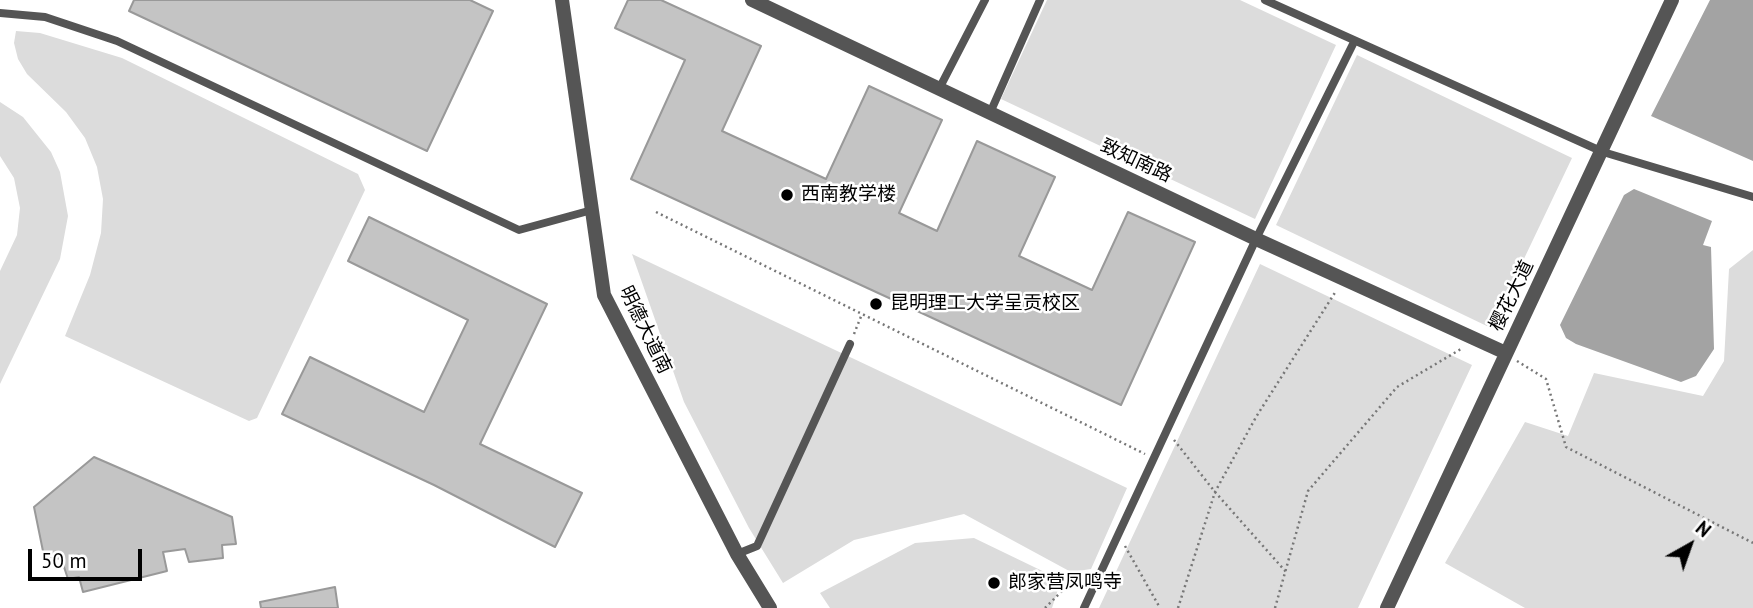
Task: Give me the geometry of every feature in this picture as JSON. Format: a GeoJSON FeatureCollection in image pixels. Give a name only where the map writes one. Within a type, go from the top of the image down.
{"type":"FeatureCollection","features":[{"type":"Feature","properties":{"kind":"street","name":"明德大道南"},"geometry":{"type":"LineString","coordinates":[[562,0],[604,295],[737,554],[770,608]]}},
{"type":"Feature","properties":{"kind":"street","name":"致知南路"},"geometry":{"type":"LineString","coordinates":[[752,0],[1256,239],[1506,353]]}},
{"type":"Feature","properties":{"kind":"street","name":"樱花大道"},"geometry":{"type":"LineString","coordinates":[[1387,608],[1672,0]]}},
{"type":"Feature","properties":{"kind":"lane"},"geometry":{"type":"LineString","coordinates":[[939,89],[985,0]]}},
{"type":"Feature","properties":{"kind":"lane"},"geometry":{"type":"LineString","coordinates":[[990,113],[1040,0]]}},
{"type":"Feature","properties":{"kind":"lane"},"geometry":{"type":"LineString","coordinates":[[1265,0],[1603,152],[1753,197]]}},
{"type":"Feature","properties":{"kind":"lane"},"geometry":{"type":"LineString","coordinates":[[0,13],[45,17],[117,41],[519,230],[592,211]]}},
{"type":"Feature","properties":{"kind":"lane"},"geometry":{"type":"LineString","coordinates":[[1084,608],[1256,239],[1354,42]]}},
{"type":"Feature","properties":{"kind":"lane"},"geometry":{"type":"LineString","coordinates":[[737,554],[757,546],[850,344]]}},
{"type":"Feature","properties":{"kind":"path"},"geometry":{"type":"LineString","coordinates":[[656,212],[1154,458]]}},
{"type":"Feature","properties":{"kind":"path"},"geometry":{"type":"LineString","coordinates":[[1178,608],[1215,492],[1256,416],[1343,279]]}},
{"type":"Feature","properties":{"kind":"path"},"geometry":{"type":"LineString","coordinates":[[850,344],[862,314]]}},
{"type":"Feature","properties":{"kind":"path"},"geometry":{"type":"LineString","coordinates":[[1275,608],[1308,491],[1397,387],[1476,340]]}},
{"type":"Feature","properties":{"kind":"path"},"geometry":{"type":"LineString","coordinates":[[1506,353],[1546,379],[1566,447],[1753,544]]}},
{"type":"Feature","properties":{"kind":"path"},"geometry":{"type":"LineString","coordinates":[[1167,431],[1215,492],[1287,573]]}},
{"type":"Feature","properties":{"kind":"path"},"geometry":{"type":"LineString","coordinates":[[1119,534],[1160,608]]}},
{"type":"Feature","properties":{"kind":"path"},"geometry":{"type":"LineString","coordinates":[[1045,608],[1075,578],[1098,576]]}},
{"type":"Feature","properties":{"kind":"shaded area"},"geometry":{"type":"Polygon","coordinates":[[[1047,0],[1240,0],[1336,45],[1255,219],[1001,99],[1047,0]]]}},
{"type":"Feature","properties":{"kind":"shaded area"},"geometry":{"type":"Polygon","coordinates":[[[1710,0],[1753,0],[1753,161],[1651,116],[1710,0]]]}},
{"type":"Feature","properties":{"kind":"shaded area"},"geometry":{"type":"Polygon","coordinates":[[[16,31],[40,33],[122,58],[358,174],[365,190],[257,418],[249,421],[65,336],[90,275],[101,233],[103,199],[97,167],[85,138],[66,112],[27,74],[18,59],[14,43],[16,31]]]}},
{"type":"Feature","properties":{"kind":"shaded area"},"geometry":{"type":"Polygon","coordinates":[[[1357,55],[1572,158],[1491,328],[1276,225],[1357,55]]]}},
{"type":"Feature","properties":{"kind":"shaded area"},"geometry":{"type":"Polygon","coordinates":[[[0,102],[23,117],[51,152],[60,172],[68,216],[60,259],[0,384],[0,271],[17,235],[20,208],[14,178],[0,156],[0,102]]]}},
{"type":"Feature","properties":{"kind":"shaded area"},"geometry":{"type":"Polygon","coordinates":[[[1634,189],[1712,221],[1703,245],[1711,247],[1714,349],[1696,376],[1681,382],[1576,344],[1566,338],[1560,325],[1624,195],[1634,189]]]}},
{"type":"Feature","properties":{"kind":"shaded area"},"geometry":{"type":"Polygon","coordinates":[[[1753,250],[1753,608],[1525,608],[1445,563],[1525,422],[1568,436],[1594,373],[1703,396],[1724,361],[1729,269],[1753,250]]]}},
{"type":"Feature","properties":{"kind":"shaded area"},"geometry":{"type":"Polygon","coordinates":[[[632,254],[1127,488],[1091,569],[1071,572],[964,514],[854,540],[783,583],[749,528],[684,402],[632,254]]]}},
{"type":"Feature","properties":{"kind":"shaded area"},"geometry":{"type":"Polygon","coordinates":[[[1260,264],[1472,365],[1358,608],[1099,608],[1260,264]]]}},
{"type":"Feature","properties":{"kind":"shaded area"},"geometry":{"type":"Polygon","coordinates":[[[974,538],[1061,580],[1052,608],[830,608],[820,593],[915,543],[974,538]]]}},
{"type":"Feature","properties":{"kind":"building"},"geometry":{"type":"Polygon","coordinates":[[[134,0],[470,0],[493,11],[427,151],[129,11],[134,0]]]}},
{"type":"Feature","properties":{"kind":"building","name":"西南教学楼"},"geometry":{"type":"Polygon","coordinates":[[[628,0],[661,0],[761,46],[722,131],[826,179],[869,86],[942,120],[899,213],[937,231],[977,141],[1055,177],[1019,256],[1092,290],[1128,212],[1195,242],[1121,405],[631,179],[685,60],[615,28],[628,0]]]}},
{"type":"Feature","properties":{"kind":"building"},"geometry":{"type":"Polygon","coordinates":[[[369,217],[547,304],[480,444],[582,493],[555,547],[434,485],[282,414],[310,357],[424,412],[468,320],[348,261],[369,217]]]}},
{"type":"Feature","properties":{"kind":"building"},"geometry":{"type":"Polygon","coordinates":[[[94,457],[232,517],[236,544],[222,545],[223,558],[189,562],[185,549],[163,552],[167,571],[83,592],[79,577],[68,579],[61,558],[45,561],[34,507],[94,457]]]}},
{"type":"Feature","properties":{"kind":"building"},"geometry":{"type":"Polygon","coordinates":[[[335,587],[338,608],[261,608],[260,602],[335,587]]]}},
{"type":"Feature","properties":{"kind":"place","name":"西南教学楼"},"geometry":{"type":"Point","coordinates":[787,195]}},
{"type":"Feature","properties":{"kind":"place","name":"昆明理工大学呈贡校区"},"geometry":{"type":"Point","coordinates":[876,304]}},
{"type":"Feature","properties":{"kind":"place","name":"郎家营凤鸣寺"},"geometry":{"type":"Point","coordinates":[994,583]}}]}
